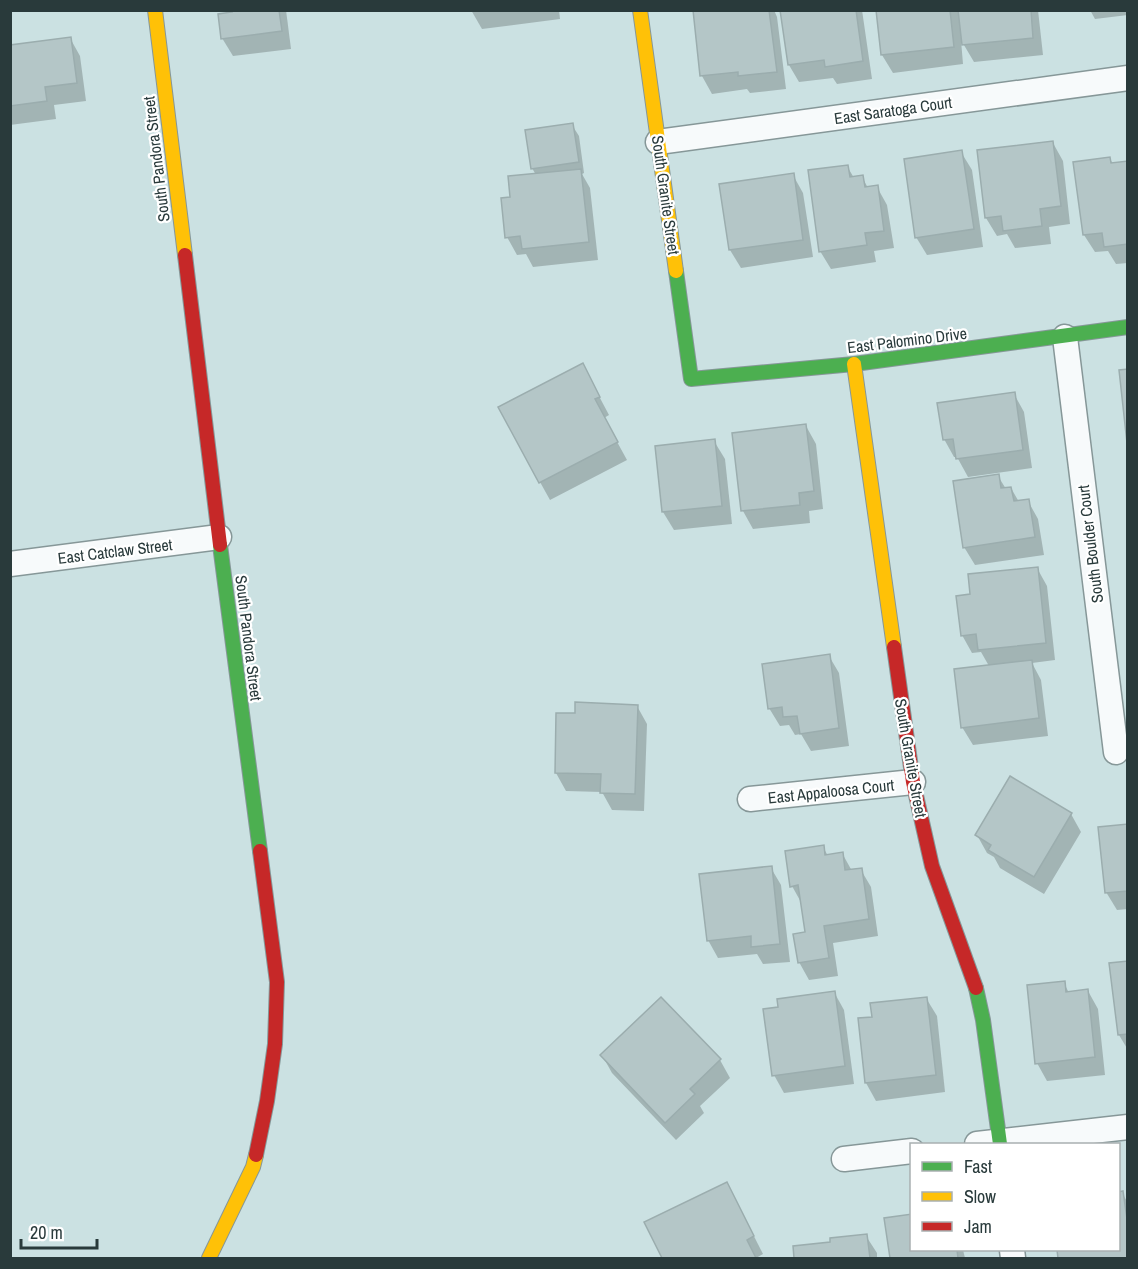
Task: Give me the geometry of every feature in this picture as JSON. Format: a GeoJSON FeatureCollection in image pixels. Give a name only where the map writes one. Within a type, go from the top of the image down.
{"type":"FeatureCollection","features":[{"type":"Feature","properties":{"kind":"street","name":"South Pandora Street"},"geometry":{"type":"LineString","coordinates":[[154,10],[277,982],[275,1044],[267,1101],[253,1167],[209,1258]]}},
{"type":"Feature","properties":{"kind":"street","name":"South Granite Street"},"geometry":{"type":"LineString","coordinates":[[640,10],[691,379]]}},
{"type":"Feature","properties":{"kind":"street","name":"East Saratoga Court"},"geometry":{"type":"LineString","coordinates":[[658,142],[1128,78]]}},
{"type":"Feature","properties":{"kind":"street","name":"East Palomino Drive"},"geometry":{"type":"LineString","coordinates":[[691,379],[854,364],[1128,327]]}},
{"type":"Feature","properties":{"kind":"street","name":"South Boulder Court"},"geometry":{"type":"LineString","coordinates":[[1065,336],[1116,752]]}},
{"type":"Feature","properties":{"kind":"street","name":"South Granite Street"},"geometry":{"type":"LineString","coordinates":[[854,364],[913,782],[932,866],[975,982],[983,1020],[992,1143]]}},
{"type":"Feature","properties":{"kind":"street","name":"East Catclaw Street"},"geometry":{"type":"LineString","coordinates":[[10,564],[219,537]]}},
{"type":"Feature","properties":{"kind":"street","name":"East Appaloosa Court"},"geometry":{"type":"LineString","coordinates":[[750,799],[913,782]]}},
{"type":"Feature","properties":{"kind":"street"},"geometry":{"type":"LineString","coordinates":[[1000,1143],[1128,1127]]}},
{"type":"Feature","properties":{"kind":"street"},"geometry":{"type":"LineString","coordinates":[[844,1159],[910,1152]]}},
{"type":"Feature","properties":{"kind":"building"},"geometry":{"type":"Polygon","coordinates":[[[231,10],[279,10],[282,31],[221,39],[218,14],[232,12],[231,10]]]}},
{"type":"Feature","properties":{"kind":"building"},"geometry":{"type":"Polygon","coordinates":[[[693,10],[769,10],[777,72],[738,76],[738,72],[700,76],[693,10]]]}},
{"type":"Feature","properties":{"kind":"building"},"geometry":{"type":"Polygon","coordinates":[[[780,10],[856,10],[863,61],[825,67],[824,60],[788,65],[780,10]]]}},
{"type":"Feature","properties":{"kind":"building"},"geometry":{"type":"Polygon","coordinates":[[[876,10],[950,10],[954,47],[881,55],[876,10]]]}},
{"type":"Feature","properties":{"kind":"building"},"geometry":{"type":"Polygon","coordinates":[[[958,10],[1031,10],[1033,38],[962,45],[958,10]]]}},
{"type":"Feature","properties":{"kind":"building"},"geometry":{"type":"Polygon","coordinates":[[[71,37],[77,83],[45,87],[47,101],[10,106],[10,45],[71,37]]]}},
{"type":"Feature","properties":{"kind":"building"},"geometry":{"type":"Polygon","coordinates":[[[573,123],[579,162],[531,169],[525,130],[573,123]]]}},
{"type":"Feature","properties":{"kind":"building"},"geometry":{"type":"Polygon","coordinates":[[[1053,141],[1061,206],[1040,209],[1042,226],[1003,231],[1001,216],[985,218],[977,150],[1053,141]]]}},
{"type":"Feature","properties":{"kind":"building"},"geometry":{"type":"Polygon","coordinates":[[[962,150],[974,229],[915,238],[904,159],[962,150]]]}},
{"type":"Feature","properties":{"kind":"building"},"geometry":{"type":"Polygon","coordinates":[[[1110,157],[1111,163],[1128,161],[1128,244],[1104,247],[1102,233],[1083,235],[1073,162],[1110,157]]]}},
{"type":"Feature","properties":{"kind":"building"},"geometry":{"type":"Polygon","coordinates":[[[848,165],[850,177],[863,175],[865,187],[878,185],[884,231],[865,233],[867,245],[819,252],[808,170],[848,165]]]}},
{"type":"Feature","properties":{"kind":"building"},"geometry":{"type":"Polygon","coordinates":[[[581,169],[589,242],[522,249],[520,236],[505,238],[501,198],[510,197],[508,176],[581,169]]]}},
{"type":"Feature","properties":{"kind":"building"},"geometry":{"type":"Polygon","coordinates":[[[794,173],[803,240],[729,250],[719,184],[794,173]]]}},
{"type":"Feature","properties":{"kind":"building"},"geometry":{"type":"Polygon","coordinates":[[[583,363],[600,397],[595,399],[618,442],[539,483],[498,407],[583,363]]]}},
{"type":"Feature","properties":{"kind":"building"},"geometry":{"type":"Polygon","coordinates":[[[1128,369],[1128,443],[1127,443],[1119,370],[1128,369]]]}},
{"type":"Feature","properties":{"kind":"building"},"geometry":{"type":"Polygon","coordinates":[[[1015,392],[1023,450],[956,459],[953,439],[943,440],[937,403],[1015,392]]]}},
{"type":"Feature","properties":{"kind":"building"},"geometry":{"type":"Polygon","coordinates":[[[806,424],[814,491],[799,493],[800,505],[741,511],[732,433],[806,424]]]}},
{"type":"Feature","properties":{"kind":"building"},"geometry":{"type":"Polygon","coordinates":[[[715,439],[722,506],[662,512],[655,446],[715,439]]]}},
{"type":"Feature","properties":{"kind":"building"},"geometry":{"type":"Polygon","coordinates":[[[999,474],[1001,488],[1011,487],[1014,501],[1029,499],[1035,537],[963,548],[953,481],[999,474]]]}},
{"type":"Feature","properties":{"kind":"building"},"geometry":{"type":"Polygon","coordinates":[[[1038,567],[1046,643],[978,650],[976,634],[961,636],[956,596],[970,594],[968,574],[1038,567]]]}},
{"type":"Feature","properties":{"kind":"building"},"geometry":{"type":"Polygon","coordinates":[[[830,654],[839,728],[800,734],[797,716],[783,717],[782,707],[768,709],[762,664],[830,654]]]}},
{"type":"Feature","properties":{"kind":"building"},"geometry":{"type":"Polygon","coordinates":[[[1032,660],[1039,718],[961,728],[954,669],[1032,660]]]}},
{"type":"Feature","properties":{"kind":"building"},"geometry":{"type":"Polygon","coordinates":[[[575,702],[638,705],[635,794],[600,793],[601,774],[555,773],[556,713],[575,713],[575,702]]]}},
{"type":"Feature","properties":{"kind":"building"},"geometry":{"type":"Polygon","coordinates":[[[1010,776],[1072,813],[1034,877],[988,850],[991,845],[975,835],[1010,776]]]}},
{"type":"Feature","properties":{"kind":"building"},"geometry":{"type":"Polygon","coordinates":[[[1128,824],[1128,891],[1105,893],[1098,827],[1128,824]]]}},
{"type":"Feature","properties":{"kind":"building"},"geometry":{"type":"Polygon","coordinates":[[[824,845],[825,855],[843,852],[845,870],[862,868],[869,919],[824,926],[829,958],[798,963],[793,934],[805,932],[798,885],[790,887],[785,851],[824,845]]]}},
{"type":"Feature","properties":{"kind":"building"},"geometry":{"type":"Polygon","coordinates":[[[772,866],[780,944],[751,947],[751,936],[707,941],[699,874],[772,866]]]}},
{"type":"Feature","properties":{"kind":"building"},"geometry":{"type":"Polygon","coordinates":[[[1128,961],[1128,1034],[1118,1035],[1109,963],[1128,961]]]}},
{"type":"Feature","properties":{"kind":"building"},"geometry":{"type":"Polygon","coordinates":[[[1065,981],[1066,992],[1088,989],[1095,1057],[1035,1064],[1027,985],[1065,981]]]}},
{"type":"Feature","properties":{"kind":"building"},"geometry":{"type":"Polygon","coordinates":[[[835,991],[845,1066],[772,1076],[763,1009],[778,1007],[777,999],[835,991]]]}},
{"type":"Feature","properties":{"kind":"building"},"geometry":{"type":"Polygon","coordinates":[[[661,997],[721,1059],[690,1089],[695,1094],[665,1123],[600,1055],[661,997]]]}},
{"type":"Feature","properties":{"kind":"building"},"geometry":{"type":"Polygon","coordinates":[[[927,997],[936,1075],[865,1083],[858,1018],[872,1017],[870,1003],[927,997]]]}},
{"type":"Feature","properties":{"kind":"building"},"geometry":{"type":"Polygon","coordinates":[[[727,1182],[754,1236],[747,1240],[756,1258],[662,1258],[644,1222],[727,1182]]]}},
{"type":"Feature","properties":{"kind":"building"},"geometry":{"type":"Polygon","coordinates":[[[1123,1191],[1128,1226],[1128,1258],[1058,1258],[1057,1251],[1120,1251],[1120,1192],[1123,1191]]]}},
{"type":"Feature","properties":{"kind":"building"},"geometry":{"type":"Polygon","coordinates":[[[910,1214],[910,1251],[957,1251],[958,1258],[890,1258],[884,1218],[910,1214]]]}},
{"type":"Feature","properties":{"kind":"building"},"geometry":{"type":"Polygon","coordinates":[[[867,1234],[870,1258],[794,1258],[793,1246],[830,1242],[830,1238],[867,1234]]]}},
{"type":"Feature","properties":{"kind":"traffic: fast"},"geometry":{"type":"LineString","coordinates":[[676,271],[691,379],[854,364],[1128,327]]}},
{"type":"Feature","properties":{"kind":"traffic: fast"},"geometry":{"type":"LineString","coordinates":[[220,545],[260,851]]}},
{"type":"Feature","properties":{"kind":"traffic: fast"},"geometry":{"type":"LineString","coordinates":[[976,988],[983,1020],[1000,1143]]}},
{"type":"Feature","properties":{"kind":"traffic: slow"},"geometry":{"type":"LineString","coordinates":[[155,10],[185,255]]}},
{"type":"Feature","properties":{"kind":"traffic: slow"},"geometry":{"type":"LineString","coordinates":[[640,10],[676,271]]}},
{"type":"Feature","properties":{"kind":"traffic: slow"},"geometry":{"type":"LineString","coordinates":[[854,364],[894,647]]}},
{"type":"Feature","properties":{"kind":"traffic: slow"},"geometry":{"type":"LineString","coordinates":[[209,1258],[253,1167],[256,1155]]}},
{"type":"Feature","properties":{"kind":"traffic: jam"},"geometry":{"type":"LineString","coordinates":[[185,255],[220,545]]}},
{"type":"Feature","properties":{"kind":"traffic: jam"},"geometry":{"type":"LineString","coordinates":[[894,647],[913,782],[932,866],[976,988]]}},
{"type":"Feature","properties":{"kind":"traffic: jam"},"geometry":{"type":"LineString","coordinates":[[256,1155],[275,1044],[277,982],[260,851]]}}]}
